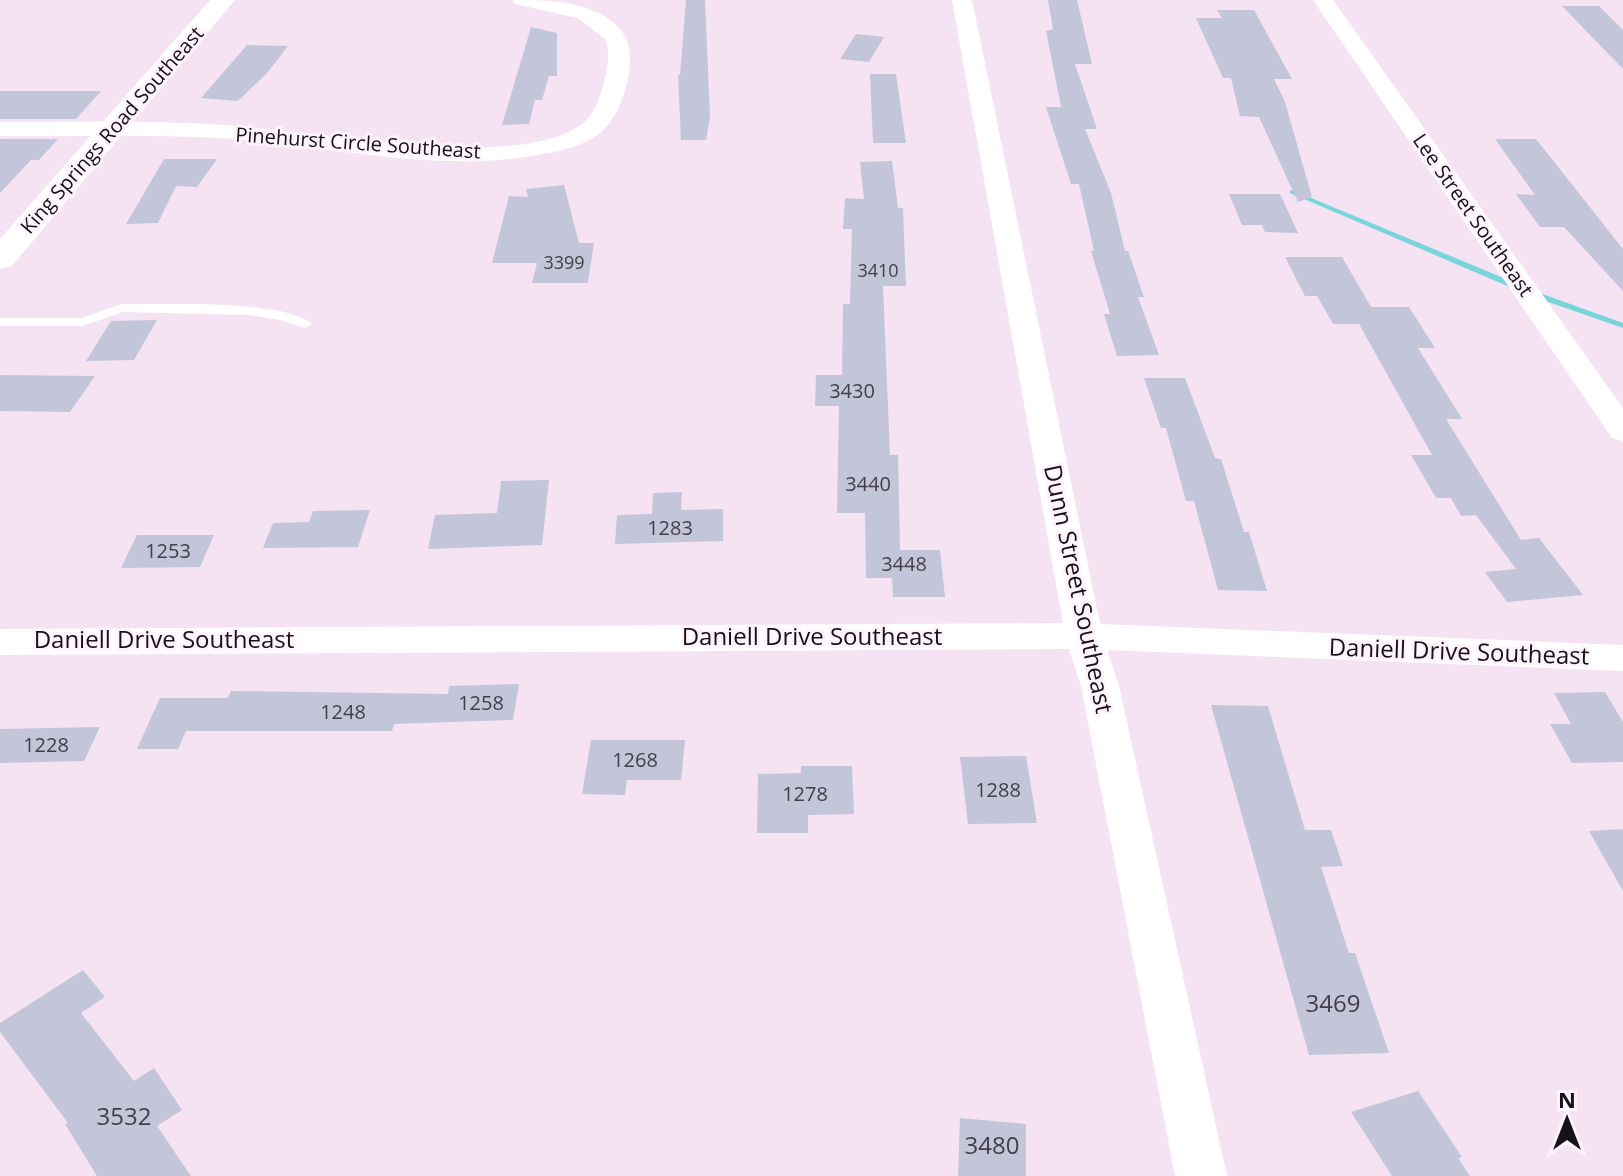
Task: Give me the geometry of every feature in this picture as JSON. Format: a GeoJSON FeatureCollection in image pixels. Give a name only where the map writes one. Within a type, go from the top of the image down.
{"type":"FeatureCollection","features":[{"type":"Feature","properties":{"kind":"street","name":"King Springs Road Southeast"},"geometry":{"type":"LineString","coordinates":[[0,259],[223,0]]}},
{"type":"Feature","properties":{"kind":"street","name":"Pinehurst Circle Southeast"},"geometry":{"type":"LineString","coordinates":[[110,130],[250,133],[456,153],[495,153],[542,147],[576,137],[598,122],[610,101],[620,60],[617,39],[600,22],[576,11],[522,0]]}},
{"type":"Feature","properties":{"kind":"street","name":"Dunn Street Southeast"},"geometry":{"type":"LineString","coordinates":[[962,0],[1084,636],[1100,686],[1201,1176]]}},
{"type":"Feature","properties":{"kind":"street","name":"Lee Street Southeast"},"geometry":{"type":"LineString","coordinates":[[1323,0],[1623,431]]}},
{"type":"Feature","properties":{"kind":"street"},"geometry":{"type":"LineString","coordinates":[[0,129],[110,130]]}},
{"type":"Feature","properties":{"kind":"street","name":"Daniell Drive Southeast"},"geometry":{"type":"LineString","coordinates":[[0,642],[1084,636],[1623,658]]}},
{"type":"Feature","properties":{"kind":"lane"},"geometry":{"type":"LineString","coordinates":[[0,322],[82,322],[122,308],[249,311],[283,316],[305,324]]}},
{"type":"Feature","properties":{"kind":"building"},"geometry":{"type":"Polygon","coordinates":[[[686,0],[705,0],[710,117],[706,140],[681,140],[678,75],[686,0]]]}},
{"type":"Feature","properties":{"kind":"building"},"geometry":{"type":"Polygon","coordinates":[[[1048,0],[1077,0],[1092,64],[1075,64],[1097,129],[1085,129],[1111,193],[1125,251],[1128,251],[1144,297],[1138,297],[1159,355],[1117,356],[1104,314],[1110,314],[1091,251],[1094,251],[1079,184],[1071,184],[1046,107],[1061,107],[1046,31],[1053,29],[1048,0]]]}},
{"type":"Feature","properties":{"kind":"building"},"geometry":{"type":"Polygon","coordinates":[[[1562,6],[1599,6],[1623,30],[1623,69],[1562,6]]]}},
{"type":"Feature","properties":{"kind":"building"},"geometry":{"type":"Polygon","coordinates":[[[1217,10],[1254,10],[1292,79],[1274,79],[1285,102],[1312,197],[1298,202],[1259,117],[1240,116],[1231,78],[1223,78],[1196,18],[1222,18],[1217,10]]]}},
{"type":"Feature","properties":{"kind":"building"},"geometry":{"type":"Polygon","coordinates":[[[531,27],[557,33],[557,76],[549,76],[542,100],[535,100],[529,124],[502,125],[531,27]]]}},
{"type":"Feature","properties":{"kind":"building"},"geometry":{"type":"Polygon","coordinates":[[[856,34],[884,37],[869,62],[840,59],[856,34]]]}},
{"type":"Feature","properties":{"kind":"building"},"geometry":{"type":"Polygon","coordinates":[[[247,45],[288,46],[268,72],[238,101],[201,98],[247,45]]]}},
{"type":"Feature","properties":{"kind":"building"},"geometry":{"type":"Polygon","coordinates":[[[870,74],[896,74],[906,143],[873,143],[870,74]]]}},
{"type":"Feature","properties":{"kind":"building"},"geometry":{"type":"Polygon","coordinates":[[[0,91],[101,91],[76,119],[0,119],[0,91]]]}},
{"type":"Feature","properties":{"kind":"building"},"geometry":{"type":"Polygon","coordinates":[[[0,139],[58,139],[39,160],[31,160],[0,193],[0,139]]]}},
{"type":"Feature","properties":{"kind":"building"},"geometry":{"type":"Polygon","coordinates":[[[1495,139],[1536,139],[1623,249],[1623,291],[1564,227],[1540,227],[1516,194],[1535,195],[1495,139]]]}},
{"type":"Feature","properties":{"kind":"building"},"geometry":{"type":"Polygon","coordinates":[[[164,159],[217,159],[197,187],[176,186],[158,223],[126,224],[164,159]]]}},
{"type":"Feature","properties":{"kind":"building"},"geometry":{"type":"Polygon","coordinates":[[[892,161],[898,208],[903,208],[906,286],[883,286],[890,455],[898,455],[900,550],[940,550],[945,597],[893,597],[892,578],[866,578],[865,513],[837,513],[839,406],[815,406],[816,375],[842,375],[843,304],[850,304],[852,229],[843,229],[845,198],[864,199],[860,162],[892,161]]]}},
{"type":"Feature","properties":{"kind":"building"},"geometry":{"type":"Polygon","coordinates":[[[564,185],[579,243],[594,243],[588,283],[532,283],[537,263],[492,263],[509,196],[528,197],[526,189],[564,185]]]}},
{"type":"Feature","properties":{"kind":"building"},"geometry":{"type":"Polygon","coordinates":[[[1229,194],[1280,194],[1298,233],[1265,232],[1262,225],[1242,225],[1229,194]]]}},
{"type":"Feature","properties":{"kind":"building"},"geometry":{"type":"Polygon","coordinates":[[[1285,257],[1342,257],[1371,307],[1409,307],[1435,348],[1418,348],[1462,419],[1446,419],[1521,540],[1539,538],[1583,595],[1507,602],[1485,572],[1516,569],[1476,515],[1461,516],[1451,498],[1436,498],[1411,455],[1432,455],[1359,324],[1333,324],[1317,296],[1305,296],[1285,257]]]}},
{"type":"Feature","properties":{"kind":"building"},"geometry":{"type":"Polygon","coordinates":[[[157,320],[134,360],[86,361],[111,321],[157,320]]]}},
{"type":"Feature","properties":{"kind":"building"},"geometry":{"type":"Polygon","coordinates":[[[0,375],[95,376],[70,412],[0,411],[0,375]]]}},
{"type":"Feature","properties":{"kind":"building"},"geometry":{"type":"Polygon","coordinates":[[[1144,378],[1185,378],[1215,458],[1221,459],[1244,532],[1249,532],[1267,591],[1218,590],[1194,501],[1186,501],[1166,428],[1161,428],[1144,378]]]}},
{"type":"Feature","properties":{"kind":"building"},"geometry":{"type":"Polygon","coordinates":[[[549,480],[542,545],[428,549],[435,515],[497,513],[501,481],[549,480]]]}},
{"type":"Feature","properties":{"kind":"building"},"geometry":{"type":"Polygon","coordinates":[[[682,492],[681,510],[723,509],[723,541],[615,544],[617,515],[652,514],[653,493],[682,492]]]}},
{"type":"Feature","properties":{"kind":"building"},"geometry":{"type":"Polygon","coordinates":[[[370,510],[358,547],[263,548],[273,523],[309,522],[313,511],[370,510]]]}},
{"type":"Feature","properties":{"kind":"building"},"geometry":{"type":"Polygon","coordinates":[[[137,535],[214,535],[200,567],[121,568],[137,535]]]}},
{"type":"Feature","properties":{"kind":"building"},"geometry":{"type":"Polygon","coordinates":[[[519,684],[513,720],[394,724],[392,731],[186,731],[178,749],[137,749],[160,698],[228,698],[231,691],[448,694],[449,686],[519,684]]]}},
{"type":"Feature","properties":{"kind":"building"},"geometry":{"type":"Polygon","coordinates":[[[1605,692],[1623,722],[1623,762],[1572,763],[1550,724],[1571,724],[1554,693],[1605,692]]]}},
{"type":"Feature","properties":{"kind":"building"},"geometry":{"type":"Polygon","coordinates":[[[1211,705],[1268,706],[1305,830],[1331,830],[1343,866],[1321,867],[1349,953],[1355,953],[1389,1053],[1309,1055],[1211,705]]]}},
{"type":"Feature","properties":{"kind":"building"},"geometry":{"type":"Polygon","coordinates":[[[100,727],[84,761],[0,763],[0,729],[100,727]]]}},
{"type":"Feature","properties":{"kind":"building"},"geometry":{"type":"Polygon","coordinates":[[[591,740],[685,740],[681,780],[627,780],[625,795],[582,794],[591,740]]]}},
{"type":"Feature","properties":{"kind":"building"},"geometry":{"type":"Polygon","coordinates":[[[1026,756],[1037,823],[968,824],[960,757],[1026,756]]]}},
{"type":"Feature","properties":{"kind":"building"},"geometry":{"type":"Polygon","coordinates":[[[801,766],[852,766],[854,814],[808,815],[808,833],[757,833],[758,774],[801,773],[801,766]]]}},
{"type":"Feature","properties":{"kind":"building"},"geometry":{"type":"Polygon","coordinates":[[[1623,829],[1623,891],[1589,831],[1623,829]]]}},
{"type":"Feature","properties":{"kind":"building"},"geometry":{"type":"Polygon","coordinates":[[[83,970],[105,997],[81,1013],[134,1081],[154,1068],[182,1110],[157,1126],[191,1176],[97,1176],[65,1124],[68,1123],[0,1032],[0,1023],[83,970]]]}},
{"type":"Feature","properties":{"kind":"building"},"geometry":{"type":"Polygon","coordinates":[[[1418,1091],[1462,1157],[1458,1158],[1470,1176],[1392,1176],[1351,1112],[1418,1091]]]}},
{"type":"Feature","properties":{"kind":"building"},"geometry":{"type":"Polygon","coordinates":[[[960,1118],[1026,1124],[1026,1176],[958,1176],[960,1118]]]}},
{"type":"Feature","properties":{"kind":"waterway"},"geometry":{"type":"LineString","coordinates":[[1292,192],[1515,286]]}},
{"type":"Feature","properties":{"kind":"waterway"},"geometry":{"type":"LineString","coordinates":[[1534,294],[1623,326]]}}]}
